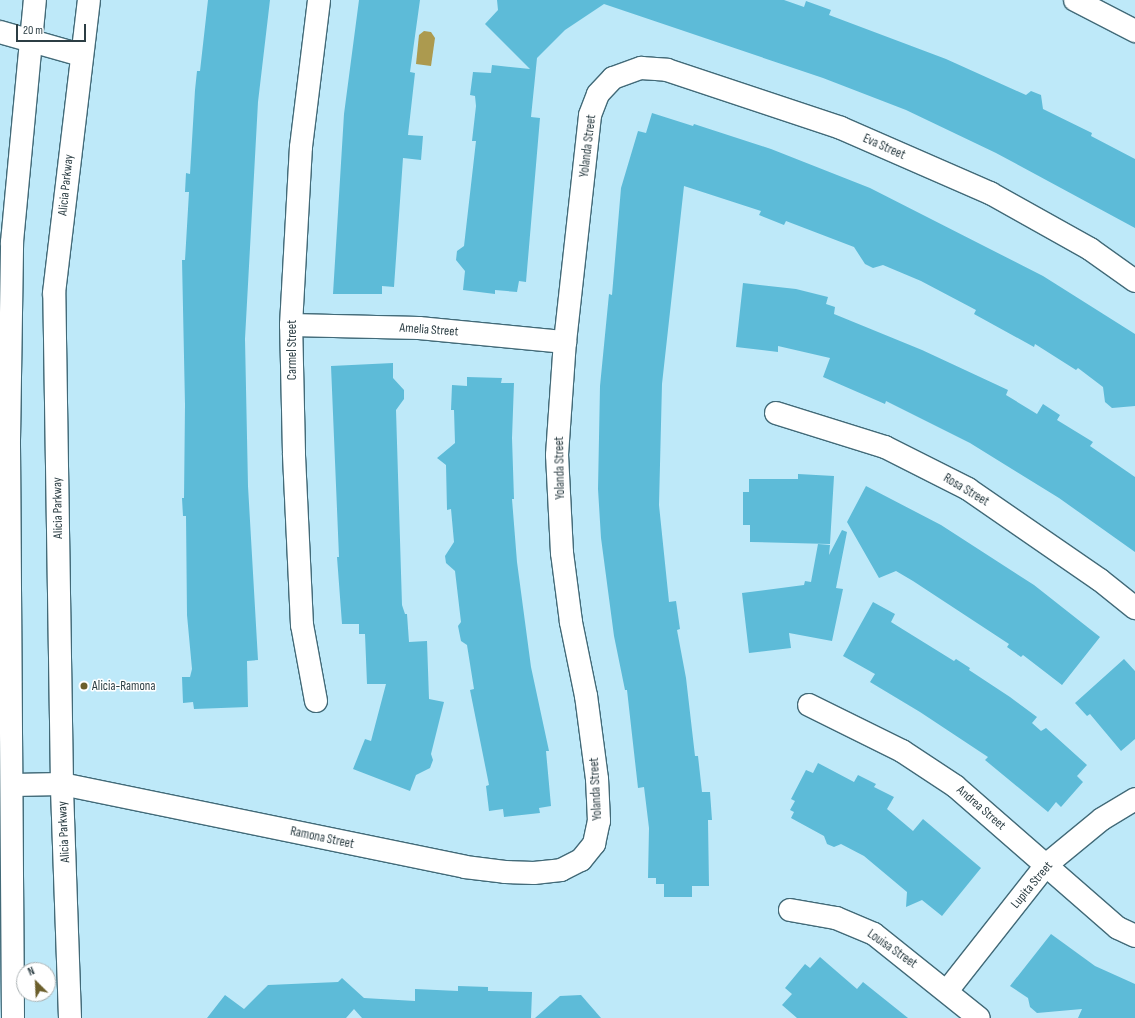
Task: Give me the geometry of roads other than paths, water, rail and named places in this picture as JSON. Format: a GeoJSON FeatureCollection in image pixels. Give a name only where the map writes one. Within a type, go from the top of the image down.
{"type":"FeatureCollection","features":[{"type":"Feature","properties":{"kind":"street"},"geometry":{"type":"LineString","coordinates":[[13,1018],[13,785],[9,440],[12,250],[29,41],[35,0]]}},
{"type":"Feature","properties":{"kind":"street","name":"Alicia Parkway"},"geometry":{"type":"LineString","coordinates":[[70,1018],[62,784],[54,293],[81,55],[89,0]]}},
{"type":"Feature","properties":{"kind":"street","name":"Carmel Street"},"geometry":{"type":"LineString","coordinates":[[316,700],[302,625],[294,453],[291,325],[301,146],[319,0]]}},
{"type":"Feature","properties":{"kind":"street"},"geometry":{"type":"LineString","coordinates":[[1075,0],[1135,31]]}},
{"type":"Feature","properties":{"kind":"street"},"geometry":{"type":"LineString","coordinates":[[0,32],[81,55]]}},
{"type":"Feature","properties":{"kind":"street","name":"Eva Street"},"geometry":{"type":"LineString","coordinates":[[613,78],[641,68],[667,70],[841,128],[990,193],[1090,250],[1135,281]]}},
{"type":"Feature","properties":{"kind":"street","name":"Yolanda Street"},"geometry":{"type":"LineString","coordinates":[[581,860],[594,844],[599,821],[597,779],[586,696],[571,622],[562,553],[557,455],[565,342],[590,115],[598,94],[613,78]]}},
{"type":"Feature","properties":{"kind":"street","name":"Amelia Street"},"geometry":{"type":"LineString","coordinates":[[291,325],[419,328],[565,342]]}},
{"type":"Feature","properties":{"kind":"street","name":"Rosa Street"},"geometry":{"type":"LineString","coordinates":[[776,413],[885,447],[968,489],[1100,580],[1135,608]]}},
{"type":"Feature","properties":{"kind":"street","name":"Andrea Street"},"geometry":{"type":"LineString","coordinates":[[809,705],[902,750],[955,786],[1118,928],[1135,936]]}},
{"type":"Feature","properties":{"kind":"street","name":"Ramona Street"},"geometry":{"type":"LineString","coordinates":[[13,785],[62,784],[465,867],[534,873],[561,870],[581,860]]}},
{"type":"Feature","properties":{"kind":"street","name":"Lupita Street"},"geometry":{"type":"LineString","coordinates":[[947,991],[1046,865],[1102,819],[1135,799]]}},
{"type":"Feature","properties":{"kind":"street","name":"Louisa Street"},"geometry":{"type":"LineString","coordinates":[[790,910],[836,918],[874,934],[979,1018]]}},
{"type":"Feature","properties":{"kind":"place","name":"Alicia-Ramona"},"geometry":{"type":"Point","coordinates":[84,686]}}]}
